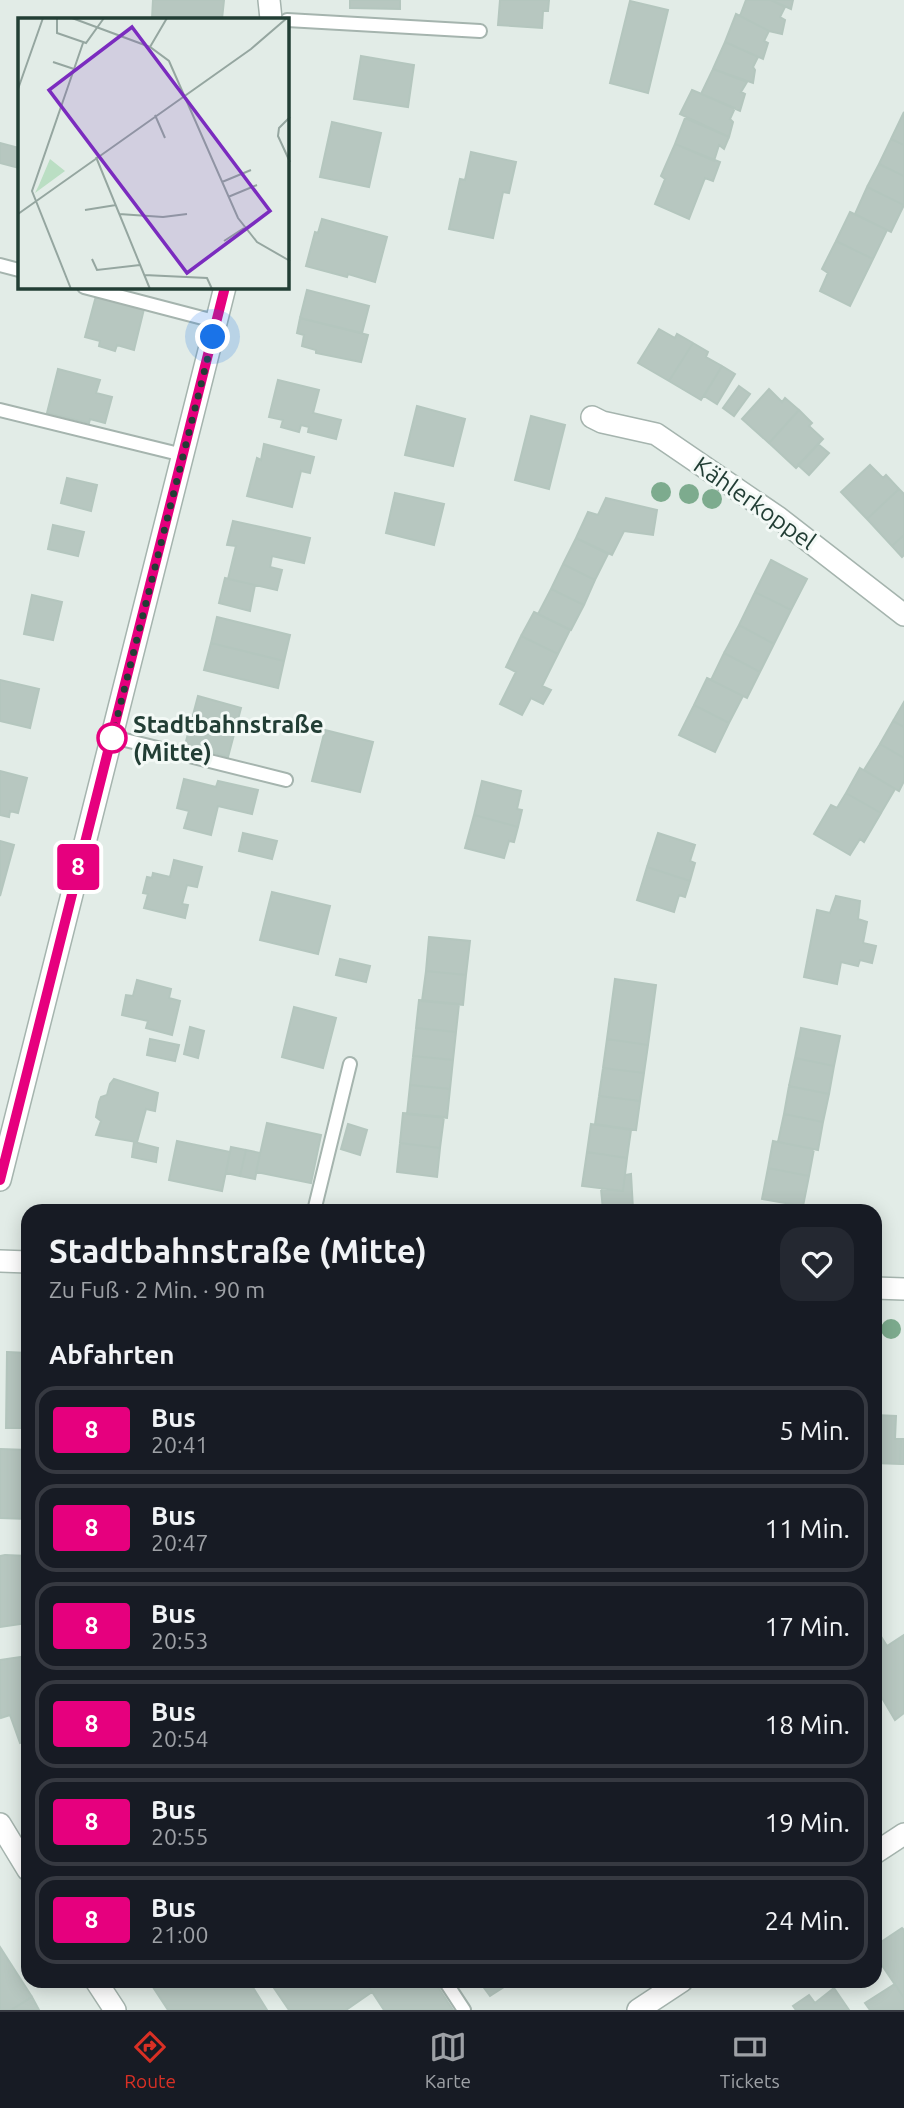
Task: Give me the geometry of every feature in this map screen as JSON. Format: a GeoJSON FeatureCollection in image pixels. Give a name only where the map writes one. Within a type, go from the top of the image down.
{"type":"FeatureCollection","features":[{"type":"Feature","properties":{"kind":"street"},"geometry":{"type":"LineString","coordinates":[[269,0],[271,18]]}},
{"type":"Feature","properties":{"kind":"street"},"geometry":{"type":"LineString","coordinates":[[0,1180],[225,289]]}},
{"type":"Feature","properties":{"kind":"street","name":"Kählerkoppel"},"geometry":{"type":"LineString","coordinates":[[592,417],[602,422],[656,434],[779,518],[904,615]]}},
{"type":"Feature","properties":{"kind":"street"},"geometry":{"type":"LineString","coordinates":[[0,1261],[21,1262]]}},
{"type":"Feature","properties":{"kind":"street"},"geometry":{"type":"LineString","coordinates":[[882,1288],[904,1289]]}},
{"type":"Feature","properties":{"kind":"street"},"geometry":{"type":"LineString","coordinates":[[0,1824],[21,1858]]}},
{"type":"Feature","properties":{"kind":"street"},"geometry":{"type":"LineString","coordinates":[[882,1848],[904,1834]]}},
{"type":"Feature","properties":{"kind":"street"},"geometry":{"type":"LineString","coordinates":[[101,1988],[115,2010]]}},
{"type":"Feature","properties":{"kind":"street"},"geometry":{"type":"LineString","coordinates":[[638,2010],[671,1988]]}},
{"type":"Feature","properties":{"kind":"lane"},"geometry":{"type":"LineString","coordinates":[[289,20],[480,31]]}},
{"type":"Feature","properties":{"kind":"lane"},"geometry":{"type":"LineString","coordinates":[[0,265],[18,270]]}},
{"type":"Feature","properties":{"kind":"lane"},"geometry":{"type":"LineString","coordinates":[[92,289],[218,322]]}},
{"type":"Feature","properties":{"kind":"lane"},"geometry":{"type":"LineString","coordinates":[[0,410],[183,455]]}},
{"type":"Feature","properties":{"kind":"lane"},"geometry":{"type":"LineString","coordinates":[[113,737],[286,780]]}},
{"type":"Feature","properties":{"kind":"lane"},"geometry":{"type":"LineString","coordinates":[[316,1204],[350,1064]]}},
{"type":"Feature","properties":{"kind":"lane"},"geometry":{"type":"LineString","coordinates":[[450,1988],[464,2010]]}},
{"type":"Feature","properties":{"kind":"building"},"geometry":{"type":"Polygon","coordinates":[[[153,0],[224,0],[222,18],[152,18],[153,0]]]}},
{"type":"Feature","properties":{"kind":"building"},"geometry":{"type":"Polygon","coordinates":[[[350,0],[400,0],[400,9],[350,8],[350,0]]]}},
{"type":"Feature","properties":{"kind":"building"},"geometry":{"type":"Polygon","coordinates":[[[500,0],[549,0],[548,11],[543,11],[542,28],[498,25],[500,0]]]}},
{"type":"Feature","properties":{"kind":"building"},"geometry":{"type":"Polygon","coordinates":[[[746,0],[771,0],[785,7],[780,17],[785,20],[782,34],[769,31],[740,16],[746,0]]]}},
{"type":"Feature","properties":{"kind":"building"},"geometry":{"type":"Polygon","coordinates":[[[771,0],[793,0],[791,9],[771,0]]]}},
{"type":"Feature","properties":{"kind":"building"},"geometry":{"type":"Polygon","coordinates":[[[630,1],[668,10],[648,93],[610,83],[630,1]]]}},
{"type":"Feature","properties":{"kind":"building"},"geometry":{"type":"Polygon","coordinates":[[[736,14],[769,31],[764,41],[768,43],[763,59],[725,42],[736,14]]]}},
{"type":"Feature","properties":{"kind":"building"},"geometry":{"type":"Polygon","coordinates":[[[725,42],[758,57],[753,67],[753,83],[713,69],[725,42]]]}},
{"type":"Feature","properties":{"kind":"building"},"geometry":{"type":"Polygon","coordinates":[[[361,56],[414,65],[408,107],[354,99],[361,56]]]}},
{"type":"Feature","properties":{"kind":"building"},"geometry":{"type":"Polygon","coordinates":[[[713,69],[747,82],[741,92],[745,94],[740,111],[701,94],[713,69]]]}},
{"type":"Feature","properties":{"kind":"building"},"geometry":{"type":"Polygon","coordinates":[[[692,90],[735,108],[730,119],[733,122],[729,137],[680,114],[692,90]]]}},
{"type":"Feature","properties":{"kind":"building"},"geometry":{"type":"Polygon","coordinates":[[[904,112],[904,145],[891,139],[904,112]]]}},
{"type":"Feature","properties":{"kind":"building"},"geometry":{"type":"Polygon","coordinates":[[[685,118],[729,137],[724,149],[719,145],[714,161],[675,144],[685,118]]]}},
{"type":"Feature","properties":{"kind":"building"},"geometry":{"type":"Polygon","coordinates":[[[332,122],[381,133],[369,187],[320,177],[332,122]]]}},
{"type":"Feature","properties":{"kind":"building"},"geometry":{"type":"Polygon","coordinates":[[[891,139],[904,145],[904,176],[879,164],[891,139]]]}},
{"type":"Feature","properties":{"kind":"building"},"geometry":{"type":"Polygon","coordinates":[[[0,143],[18,148],[18,168],[0,163],[0,143]]]}},
{"type":"Feature","properties":{"kind":"building"},"geometry":{"type":"Polygon","coordinates":[[[675,144],[720,162],[713,181],[705,178],[689,219],[655,204],[665,179],[661,176],[675,144]]]}},
{"type":"Feature","properties":{"kind":"building"},"geometry":{"type":"Polygon","coordinates":[[[471,152],[516,162],[509,193],[503,192],[493,238],[449,229],[460,179],[465,180],[471,152]]]}},
{"type":"Feature","properties":{"kind":"building"},"geometry":{"type":"Polygon","coordinates":[[[879,164],[904,176],[904,205],[867,187],[879,164]]]}},
{"type":"Feature","properties":{"kind":"building"},"geometry":{"type":"Polygon","coordinates":[[[867,187],[904,205],[891,232],[855,214],[867,187]]]}},
{"type":"Feature","properties":{"kind":"building"},"geometry":{"type":"Polygon","coordinates":[[[850,212],[887,230],[873,259],[836,241],[850,212]]]}},
{"type":"Feature","properties":{"kind":"building"},"geometry":{"type":"Polygon","coordinates":[[[322,219],[387,237],[375,282],[306,266],[315,232],[318,233],[322,219]]]}},
{"type":"Feature","properties":{"kind":"building"},"geometry":{"type":"Polygon","coordinates":[[[836,241],[873,259],[850,306],[820,291],[828,273],[822,269],[836,241]]]}},
{"type":"Feature","properties":{"kind":"building"},"geometry":{"type":"Polygon","coordinates":[[[307,290],[369,306],[362,333],[300,318],[307,290]]]}},
{"type":"Feature","properties":{"kind":"building"},"geometry":{"type":"Polygon","coordinates":[[[96,296],[144,309],[134,350],[117,345],[115,351],[99,346],[100,341],[85,337],[96,296]]]}},
{"type":"Feature","properties":{"kind":"building"},"geometry":{"type":"Polygon","coordinates":[[[300,318],[368,335],[361,362],[316,353],[316,350],[302,346],[304,335],[297,333],[300,318]]]}},
{"type":"Feature","properties":{"kind":"building"},"geometry":{"type":"Polygon","coordinates":[[[659,329],[675,338],[677,334],[693,343],[669,381],[638,363],[659,329]]]}},
{"type":"Feature","properties":{"kind":"building"},"geometry":{"type":"Polygon","coordinates":[[[693,343],[708,352],[706,357],[722,366],[701,400],[669,381],[693,343]]]}},
{"type":"Feature","properties":{"kind":"building"},"geometry":{"type":"Polygon","coordinates":[[[722,366],[735,374],[717,404],[704,396],[722,366]]]}},
{"type":"Feature","properties":{"kind":"building"},"geometry":{"type":"Polygon","coordinates":[[[58,369],[100,380],[96,393],[112,397],[105,423],[90,419],[89,423],[47,413],[58,369]]]}},
{"type":"Feature","properties":{"kind":"building"},"geometry":{"type":"Polygon","coordinates":[[[278,380],[319,390],[313,413],[341,420],[336,439],[308,432],[309,427],[301,425],[299,432],[281,427],[283,420],[269,417],[278,380]]]}},
{"type":"Feature","properties":{"kind":"building"},"geometry":{"type":"Polygon","coordinates":[[[739,386],[750,394],[734,416],[723,408],[739,386]]]}},
{"type":"Feature","properties":{"kind":"building"},"geometry":{"type":"Polygon","coordinates":[[[769,389],[782,402],[785,398],[799,410],[769,443],[742,419],[769,389]]]}},
{"type":"Feature","properties":{"kind":"building"},"geometry":{"type":"Polygon","coordinates":[[[417,406],[465,419],[453,466],[405,455],[417,406]]]}},
{"type":"Feature","properties":{"kind":"building"},"geometry":{"type":"Polygon","coordinates":[[[799,410],[812,423],[809,426],[823,439],[796,468],[769,443],[799,410]]]}},
{"type":"Feature","properties":{"kind":"building"},"geometry":{"type":"Polygon","coordinates":[[[531,416],[565,425],[549,489],[515,480],[531,416]]]}},
{"type":"Feature","properties":{"kind":"building"},"geometry":{"type":"Polygon","coordinates":[[[264,444],[314,457],[310,473],[301,471],[292,507],[247,496],[257,458],[261,460],[264,444]]]}},
{"type":"Feature","properties":{"kind":"building"},"geometry":{"type":"Polygon","coordinates":[[[818,444],[829,453],[809,475],[798,465],[818,444]]]}},
{"type":"Feature","properties":{"kind":"building"},"geometry":{"type":"Polygon","coordinates":[[[870,465],[883,478],[886,475],[899,489],[867,519],[841,492],[870,465]]]}},
{"type":"Feature","properties":{"kind":"building"},"geometry":{"type":"Polygon","coordinates":[[[67,478],[97,485],[91,511],[61,503],[67,478]]]}},
{"type":"Feature","properties":{"kind":"building"},"geometry":{"type":"Polygon","coordinates":[[[899,489],[904,494],[904,535],[892,546],[867,519],[899,489]]]}},
{"type":"Feature","properties":{"kind":"building"},"geometry":{"type":"Polygon","coordinates":[[[395,493],[444,504],[434,545],[386,533],[395,493]]]}},
{"type":"Feature","properties":{"kind":"building"},"geometry":{"type":"Polygon","coordinates":[[[606,498],[657,510],[653,535],[624,531],[612,555],[576,538],[588,512],[598,515],[606,498]]]}},
{"type":"Feature","properties":{"kind":"building"},"geometry":{"type":"Polygon","coordinates":[[[233,521],[310,538],[304,563],[272,556],[270,567],[282,570],[277,590],[228,579],[236,546],[227,545],[233,521]]]}},
{"type":"Feature","properties":{"kind":"building"},"geometry":{"type":"Polygon","coordinates":[[[53,525],[84,532],[78,556],[48,549],[53,525]]]}},
{"type":"Feature","properties":{"kind":"building"},"geometry":{"type":"Polygon","coordinates":[[[904,535],[904,555],[902,557],[892,546],[904,535]]]}},
{"type":"Feature","properties":{"kind":"building"},"geometry":{"type":"Polygon","coordinates":[[[576,538],[608,554],[595,580],[563,564],[576,538]]]}},
{"type":"Feature","properties":{"kind":"building"},"geometry":{"type":"Polygon","coordinates":[[[771,560],[807,579],[791,610],[755,592],[771,560]]]}},
{"type":"Feature","properties":{"kind":"building"},"geometry":{"type":"Polygon","coordinates":[[[563,564],[595,580],[584,605],[551,589],[563,564]]]}},
{"type":"Feature","properties":{"kind":"building"},"geometry":{"type":"Polygon","coordinates":[[[225,578],[255,585],[250,611],[219,603],[225,578]]]}},
{"type":"Feature","properties":{"kind":"building"},"geometry":{"type":"Polygon","coordinates":[[[551,589],[584,605],[571,630],[538,614],[551,589]]]}},
{"type":"Feature","properties":{"kind":"building"},"geometry":{"type":"Polygon","coordinates":[[[755,592],[791,610],[774,644],[739,625],[755,592]]]}},
{"type":"Feature","properties":{"kind":"building"},"geometry":{"type":"Polygon","coordinates":[[[32,595],[62,602],[53,640],[24,634],[32,595]]]}},
{"type":"Feature","properties":{"kind":"building"},"geometry":{"type":"Polygon","coordinates":[[[534,612],[570,630],[558,654],[521,636],[534,612]]]}},
{"type":"Feature","properties":{"kind":"building"},"geometry":{"type":"Polygon","coordinates":[[[217,617],[290,635],[284,661],[211,643],[217,617]]]}},
{"type":"Feature","properties":{"kind":"building"},"geometry":{"type":"Polygon","coordinates":[[[739,625],[774,644],[760,672],[724,653],[739,625]]]}},
{"type":"Feature","properties":{"kind":"building"},"geometry":{"type":"Polygon","coordinates":[[[521,636],[558,654],[542,686],[551,690],[543,704],[531,698],[522,715],[500,704],[516,672],[506,667],[521,636]]]}},
{"type":"Feature","properties":{"kind":"building"},"geometry":{"type":"Polygon","coordinates":[[[211,643],[284,661],[278,688],[204,670],[211,643]]]}},
{"type":"Feature","properties":{"kind":"building"},"geometry":{"type":"Polygon","coordinates":[[[724,653],[760,672],[747,698],[711,680],[724,653]]]}},
{"type":"Feature","properties":{"kind":"building"},"geometry":{"type":"Polygon","coordinates":[[[707,678],[743,696],[729,723],[694,705],[707,678]]]}},
{"type":"Feature","properties":{"kind":"building"},"geometry":{"type":"Polygon","coordinates":[[[0,680],[39,689],[30,728],[0,721],[0,680]]]}},
{"type":"Feature","properties":{"kind":"building"},"geometry":{"type":"Polygon","coordinates":[[[198,696],[241,708],[228,757],[185,745],[198,696]]]}},
{"type":"Feature","properties":{"kind":"building"},"geometry":{"type":"Polygon","coordinates":[[[904,702],[904,727],[893,721],[904,702]]]}},
{"type":"Feature","properties":{"kind":"building"},"geometry":{"type":"Polygon","coordinates":[[[694,705],[729,723],[715,752],[679,735],[694,705]]]}},
{"type":"Feature","properties":{"kind":"building"},"geometry":{"type":"Polygon","coordinates":[[[893,721],[904,727],[904,758],[880,744],[893,721]]]}},
{"type":"Feature","properties":{"kind":"building"},"geometry":{"type":"Polygon","coordinates":[[[325,730],[373,742],[360,792],[312,781],[325,730]]]}},
{"type":"Feature","properties":{"kind":"building"},"geometry":{"type":"Polygon","coordinates":[[[880,744],[904,758],[904,781],[899,791],[864,770],[880,744]]]}},
{"type":"Feature","properties":{"kind":"building"},"geometry":{"type":"Polygon","coordinates":[[[860,768],[895,789],[881,813],[846,793],[860,768]]]}},
{"type":"Feature","properties":{"kind":"building"},"geometry":{"type":"Polygon","coordinates":[[[0,771],[27,778],[18,813],[10,811],[9,817],[0,815],[0,771]]]}},
{"type":"Feature","properties":{"kind":"building"},"geometry":{"type":"Polygon","coordinates":[[[184,779],[216,787],[218,781],[258,790],[252,814],[218,806],[211,835],[184,828],[189,811],[177,808],[184,779]]]}},
{"type":"Feature","properties":{"kind":"building"},"geometry":{"type":"Polygon","coordinates":[[[482,781],[521,791],[517,809],[522,810],[518,827],[474,815],[482,781]]]}},
{"type":"Feature","properties":{"kind":"building"},"geometry":{"type":"Polygon","coordinates":[[[846,793],[881,813],[864,842],[860,839],[850,855],[814,834],[831,805],[837,808],[846,793]]]}},
{"type":"Feature","properties":{"kind":"building"},"geometry":{"type":"Polygon","coordinates":[[[474,815],[518,827],[514,842],[509,841],[504,858],[465,848],[474,815]]]}},
{"type":"Feature","properties":{"kind":"building"},"geometry":{"type":"Polygon","coordinates":[[[243,833],[277,841],[272,859],[239,851],[243,833]]]}},
{"type":"Feature","properties":{"kind":"building"},"geometry":{"type":"Polygon","coordinates":[[[658,833],[695,845],[690,861],[695,863],[690,881],[647,867],[658,833]]]}},
{"type":"Feature","properties":{"kind":"building"},"geometry":{"type":"Polygon","coordinates":[[[0,841],[14,845],[0,896],[0,841]]]}},
{"type":"Feature","properties":{"kind":"building"},"geometry":{"type":"Polygon","coordinates":[[[174,860],[202,867],[197,887],[187,885],[182,904],[188,905],[185,918],[144,908],[148,894],[143,893],[147,877],[152,878],[153,873],[170,877],[174,860]]]}},
{"type":"Feature","properties":{"kind":"building"},"geometry":{"type":"Polygon","coordinates":[[[647,867],[690,881],[685,897],[679,895],[674,912],[637,900],[647,867]]]}},
{"type":"Feature","properties":{"kind":"building"},"geometry":{"type":"Polygon","coordinates":[[[272,892],[330,906],[318,954],[260,940],[272,892]]]}},
{"type":"Feature","properties":{"kind":"building"},"geometry":{"type":"Polygon","coordinates":[[[836,896],[860,901],[858,919],[867,922],[863,943],[876,946],[872,963],[860,960],[858,966],[841,962],[837,984],[804,977],[817,910],[830,913],[836,896]]]}},
{"type":"Feature","properties":{"kind":"building"},"geometry":{"type":"Polygon","coordinates":[[[429,937],[470,941],[466,975],[426,971],[429,937]]]}},
{"type":"Feature","properties":{"kind":"building"},"geometry":{"type":"Polygon","coordinates":[[[340,959],[370,966],[366,982],[336,975],[340,959]]]}},
{"type":"Feature","properties":{"kind":"building"},"geometry":{"type":"Polygon","coordinates":[[[426,971],[466,975],[463,1005],[422,1001],[426,971]]]}},
{"type":"Feature","properties":{"kind":"building"},"geometry":{"type":"Polygon","coordinates":[[[615,979],[656,985],[648,1045],[607,1039],[615,979]]]}},
{"type":"Feature","properties":{"kind":"building"},"geometry":{"type":"Polygon","coordinates":[[[137,980],[171,989],[169,998],[180,1001],[172,1035],[146,1028],[148,1021],[122,1015],[126,995],[133,996],[137,980]]]}},
{"type":"Feature","properties":{"kind":"building"},"geometry":{"type":"Polygon","coordinates":[[[419,1000],[459,1004],[456,1032],[416,1028],[419,1000]]]}},
{"type":"Feature","properties":{"kind":"building"},"geometry":{"type":"Polygon","coordinates":[[[294,1007],[336,1018],[323,1068],[282,1057],[294,1007]]]}},
{"type":"Feature","properties":{"kind":"building"},"geometry":{"type":"Polygon","coordinates":[[[190,1027],[204,1031],[198,1058],[184,1054],[190,1027]]]}},
{"type":"Feature","properties":{"kind":"building"},"geometry":{"type":"Polygon","coordinates":[[[416,1028],[456,1032],[453,1060],[413,1056],[416,1028]]]}},
{"type":"Feature","properties":{"kind":"building"},"geometry":{"type":"Polygon","coordinates":[[[801,1028],[840,1036],[834,1066],[795,1058],[801,1028]]]}},
{"type":"Feature","properties":{"kind":"building"},"geometry":{"type":"Polygon","coordinates":[[[150,1039],[179,1045],[175,1061],[147,1055],[150,1039]]]}},
{"type":"Feature","properties":{"kind":"building"},"geometry":{"type":"Polygon","coordinates":[[[607,1039],[648,1045],[644,1073],[603,1068],[607,1039]]]}},
{"type":"Feature","properties":{"kind":"building"},"geometry":{"type":"Polygon","coordinates":[[[413,1056],[453,1060],[450,1089],[410,1085],[413,1056]]]}},
{"type":"Feature","properties":{"kind":"building"},"geometry":{"type":"Polygon","coordinates":[[[795,1058],[834,1066],[829,1094],[789,1086],[795,1058]]]}},
{"type":"Feature","properties":{"kind":"building"},"geometry":{"type":"Polygon","coordinates":[[[603,1068],[644,1073],[640,1101],[599,1096],[603,1068]]]}},
{"type":"Feature","properties":{"kind":"building"},"geometry":{"type":"Polygon","coordinates":[[[114,1079],[158,1093],[155,1111],[146,1109],[137,1142],[96,1135],[101,1121],[96,1117],[99,1102],[101,1097],[107,1095],[114,1079]]]}},
{"type":"Feature","properties":{"kind":"building"},"geometry":{"type":"Polygon","coordinates":[[[410,1085],[450,1089],[447,1118],[407,1114],[410,1085]]]}},
{"type":"Feature","properties":{"kind":"building"},"geometry":{"type":"Polygon","coordinates":[[[789,1086],[829,1094],[823,1122],[784,1114],[789,1086]]]}},
{"type":"Feature","properties":{"kind":"building"},"geometry":{"type":"Polygon","coordinates":[[[599,1096],[640,1101],[636,1130],[595,1124],[599,1096]]]}},
{"type":"Feature","properties":{"kind":"building"},"geometry":{"type":"Polygon","coordinates":[[[403,1113],[444,1117],[440,1148],[400,1143],[403,1113]]]}},
{"type":"Feature","properties":{"kind":"building"},"geometry":{"type":"Polygon","coordinates":[[[784,1114],[823,1122],[818,1150],[778,1142],[784,1114]]]}},
{"type":"Feature","properties":{"kind":"building"},"geometry":{"type":"Polygon","coordinates":[[[267,1123],[321,1135],[311,1183],[256,1172],[267,1123]]]}},
{"type":"Feature","properties":{"kind":"building"},"geometry":{"type":"Polygon","coordinates":[[[348,1124],[367,1130],[360,1155],[341,1149],[348,1124]]]}},
{"type":"Feature","properties":{"kind":"building"},"geometry":{"type":"Polygon","coordinates":[[[591,1124],[631,1130],[627,1158],[587,1152],[591,1124]]]}},
{"type":"Feature","properties":{"kind":"building"},"geometry":{"type":"Polygon","coordinates":[[[177,1141],[230,1152],[222,1191],[169,1180],[177,1141]]]}},
{"type":"Feature","properties":{"kind":"building"},"geometry":{"type":"Polygon","coordinates":[[[773,1141],[814,1149],[809,1176],[768,1168],[773,1141]]]}},
{"type":"Feature","properties":{"kind":"building"},"geometry":{"type":"Polygon","coordinates":[[[134,1142],[158,1148],[156,1162],[132,1157],[134,1142]]]}},
{"type":"Feature","properties":{"kind":"building"},"geometry":{"type":"Polygon","coordinates":[[[400,1143],[440,1148],[437,1177],[397,1172],[400,1143]]]}},
{"type":"Feature","properties":{"kind":"building"},"geometry":{"type":"Polygon","coordinates":[[[231,1147],[246,1150],[240,1176],[226,1173],[231,1147]]]}},
{"type":"Feature","properties":{"kind":"building"},"geometry":{"type":"Polygon","coordinates":[[[246,1150],[260,1153],[255,1179],[240,1176],[246,1150]]]}},
{"type":"Feature","properties":{"kind":"building"},"geometry":{"type":"Polygon","coordinates":[[[587,1152],[627,1158],[623,1191],[582,1186],[587,1152]]]}},
{"type":"Feature","properties":{"kind":"building"},"geometry":{"type":"Polygon","coordinates":[[[768,1168],[809,1176],[803,1204],[762,1199],[768,1168]]]}},
{"type":"Feature","properties":{"kind":"building"},"geometry":{"type":"Polygon","coordinates":[[[631,1174],[633,1204],[602,1204],[601,1189],[623,1191],[625,1175],[631,1174]]]}},
{"type":"Feature","properties":{"kind":"building"},"geometry":{"type":"Polygon","coordinates":[[[7,1352],[21,1353],[21,1428],[6,1428],[7,1352]]]}},
{"type":"Feature","properties":{"kind":"building"},"geometry":{"type":"Polygon","coordinates":[[[882,1415],[896,1416],[895,1439],[901,1439],[900,1464],[882,1463],[882,1415]]]}},
{"type":"Feature","properties":{"kind":"building"},"geometry":{"type":"Polygon","coordinates":[[[901,1439],[904,1439],[904,1464],[900,1464],[901,1439]]]}},
{"type":"Feature","properties":{"kind":"building"},"geometry":{"type":"Polygon","coordinates":[[[0,1449],[21,1450],[21,1519],[0,1518],[0,1449]]]}},
{"type":"Feature","properties":{"kind":"building"},"geometry":{"type":"Polygon","coordinates":[[[0,1556],[21,1556],[21,1624],[0,1627],[0,1556]]]}},
{"type":"Feature","properties":{"kind":"building"},"geometry":{"type":"Polygon","coordinates":[[[904,1635],[904,1713],[895,1720],[882,1698],[882,1638],[887,1646],[904,1635]]]}},
{"type":"Feature","properties":{"kind":"building"},"geometry":{"type":"Polygon","coordinates":[[[21,1657],[20,1743],[10,1715],[1,1718],[0,1660],[21,1657]]]}},
{"type":"Feature","properties":{"kind":"building"},"geometry":{"type":"Polygon","coordinates":[[[902,1928],[904,1930],[904,1998],[882,1965],[882,1941],[902,1928]]]}},
{"type":"Feature","properties":{"kind":"building"},"geometry":{"type":"Polygon","coordinates":[[[0,1947],[21,1980],[21,1988],[26,1988],[32,1997],[11,2010],[0,2010],[0,1947]]]}},
{"type":"Feature","properties":{"kind":"building"},"geometry":{"type":"Polygon","coordinates":[[[895,1984],[904,1998],[904,2010],[870,2010],[865,2003],[895,1984]]]}},
{"type":"Feature","properties":{"kind":"building"},"geometry":{"type":"Polygon","coordinates":[[[154,1988],[253,1988],[267,2010],[168,2010],[154,1988]]]}},
{"type":"Feature","properties":{"kind":"building"},"geometry":{"type":"Polygon","coordinates":[[[274,1988],[369,1988],[372,1992],[346,2010],[289,2010],[274,1988]]]}},
{"type":"Feature","properties":{"kind":"building"},"geometry":{"type":"Polygon","coordinates":[[[370,1988],[439,1988],[453,2010],[384,2010],[370,1988]]]}},
{"type":"Feature","properties":{"kind":"building"},"geometry":{"type":"Polygon","coordinates":[[[484,1988],[502,1988],[490,1996],[484,1988]]]}},
{"type":"Feature","properties":{"kind":"building"},"geometry":{"type":"Polygon","coordinates":[[[834,1988],[849,2010],[796,2010],[793,2006],[809,1995],[815,2003],[834,1988]]]}},
{"type":"Feature","properties":{"kind":"building"},"geometry":{"type":"Polygon","coordinates":[[[32,1997],[39,2010],[11,2010],[32,1997]]]}},
{"type":"Feature","properties":{"kind":"bus line","name":"8"},"geometry":{"type":"LineString","coordinates":[[0,1180],[225,289]]}},
{"type":"Feature","properties":{"kind":"place","name":"Stadtbahnstraße (Mitte)"},"geometry":{"type":"Point","coordinates":[112,738]}},
{"type":"Feature","properties":{"kind":"route"},"geometry":{"type":"LineString","coordinates":[[112,738],[213,337]]}}]}
